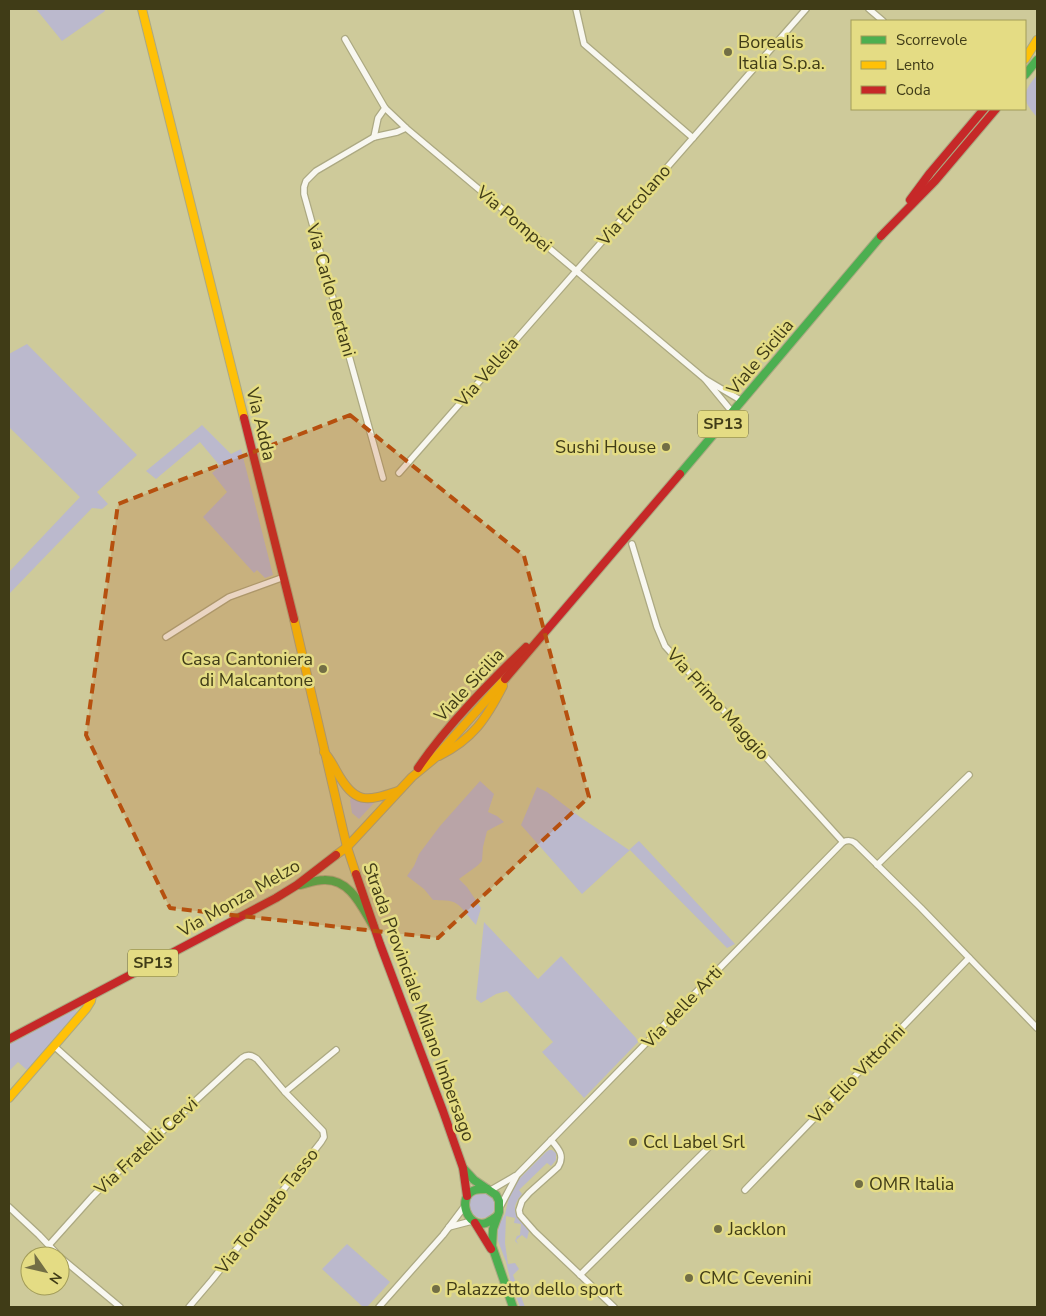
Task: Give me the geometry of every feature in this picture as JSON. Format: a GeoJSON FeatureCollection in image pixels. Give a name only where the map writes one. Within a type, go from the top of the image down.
{"type":"FeatureCollection","features":[{"type":"Feature","properties":{"kind":"main road","name":"Via Adda"},"geometry":{"type":"LineString","coordinates":[[142,9],[284,577],[347,846]]}},
{"type":"Feature","properties":{"kind":"main road"},"geometry":{"type":"LineString","coordinates":[[1026,58],[1037,40]]}},
{"type":"Feature","properties":{"kind":"main road"},"geometry":{"type":"LineString","coordinates":[[1026,59],[1037,47]]}},
{"type":"Feature","properties":{"kind":"main road"},"geometry":{"type":"LineString","coordinates":[[1026,74],[1036,63]]}},
{"type":"Feature","properties":{"kind":"main road","name":"Viale Sicilia"},"geometry":{"type":"LineString","coordinates":[[347,846],[412,777],[435,758],[508,676],[890,226],[930,173],[983,110]]}},
{"type":"Feature","properties":{"kind":"main road","name":"Viale Sicilia"},"geometry":{"type":"LineString","coordinates":[[890,226],[935,181],[995,110]]}},
{"type":"Feature","properties":{"kind":"main road","name":"Viale Sicilia"},"geometry":{"type":"LineString","coordinates":[[412,777],[428,752],[459,716],[502,670],[555,620]]}},
{"type":"Feature","properties":{"kind":"main road"},"geometry":{"type":"LineString","coordinates":[[435,758],[459,746],[478,728],[490,711],[508,676]]}},
{"type":"Feature","properties":{"kind":"main road"},"geometry":{"type":"LineString","coordinates":[[459,716],[461,728],[469,732],[478,728],[481,718],[476,711],[472,709],[465,710]]}},
{"type":"Feature","properties":{"kind":"main road"},"geometry":{"type":"LineString","coordinates":[[324,752],[345,786],[357,797],[370,799],[399,791]]}},
{"type":"Feature","properties":{"kind":"main road","name":"Via Monza Melzo"},"geometry":{"type":"LineString","coordinates":[[9,1039],[263,906],[297,885],[347,846]]}},
{"type":"Feature","properties":{"kind":"main road","name":"Strada Provinciale Milano Imbersago"},"geometry":{"type":"LineString","coordinates":[[347,846],[374,927],[463,1168],[467,1196]]}},
{"type":"Feature","properties":{"kind":"main road"},"geometry":{"type":"LineString","coordinates":[[297,885],[324,880],[341,883],[351,891],[374,927]]}},
{"type":"Feature","properties":{"kind":"main road"},"geometry":{"type":"LineString","coordinates":[[9,1098],[88,1006],[92,995]]}},
{"type":"Feature","properties":{"kind":"main road","name":"Strada Provinciale Milano Imbersago"},"geometry":{"type":"LineString","coordinates":[[463,1168],[474,1180],[489,1190]]}},
{"type":"Feature","properties":{"kind":"main road"},"geometry":{"type":"LineString","coordinates":[[502,1276],[492,1240],[493,1229],[500,1207],[499,1202],[496,1195],[489,1190],[476,1189],[467,1196],[464,1202],[465,1213],[474,1222],[489,1244],[513,1307]]}},
{"type":"Feature","properties":{"kind":"main road"},"geometry":{"type":"LineString","coordinates":[[474,1222],[487,1223],[496,1217]]}},
{"type":"Feature","properties":{"kind":"street","name":"Via Ercolano"},"geometry":{"type":"LineString","coordinates":[[576,271],[806,9]]}},
{"type":"Feature","properties":{"kind":"street"},"geometry":{"type":"LineString","coordinates":[[869,9],[882,20]]}},
{"type":"Feature","properties":{"kind":"street"},"geometry":{"type":"LineString","coordinates":[[577,11],[584,44],[692,138]]}},
{"type":"Feature","properties":{"kind":"street","name":"Via Pompei"},"geometry":{"type":"LineString","coordinates":[[345,39],[385,108],[406,128],[705,379],[742,402]]}},
{"type":"Feature","properties":{"kind":"street"},"geometry":{"type":"LineString","coordinates":[[374,137],[378,118],[385,108]]}},
{"type":"Feature","properties":{"kind":"street","name":"Via Carlo Bertani"},"geometry":{"type":"LineString","coordinates":[[383,478],[304,194],[304,187],[306,181],[316,171],[374,137],[406,128]]}},
{"type":"Feature","properties":{"kind":"street","name":"Via Velleia"},"geometry":{"type":"LineString","coordinates":[[399,473],[576,271]]}},
{"type":"Feature","properties":{"kind":"street","name":"Via Pompei"},"geometry":{"type":"LineString","coordinates":[[705,379],[733,413]]}},
{"type":"Feature","properties":{"kind":"street","name":"Via Primo Maggio"},"geometry":{"type":"LineString","coordinates":[[632,544],[657,627],[665,646],[845,841],[855,843],[1037,1028]]}},
{"type":"Feature","properties":{"kind":"street"},"geometry":{"type":"LineString","coordinates":[[166,637],[229,597],[284,577]]}},
{"type":"Feature","properties":{"kind":"street"},"geometry":{"type":"LineString","coordinates":[[877,865],[969,775]]}},
{"type":"Feature","properties":{"kind":"street","name":"Via delle Arti"},"geometry":{"type":"LineString","coordinates":[[500,1207],[517,1175],[845,841]]}},
{"type":"Feature","properties":{"kind":"street","name":"Via Elio Vittorini"},"geometry":{"type":"LineString","coordinates":[[745,1190],[969,958]]}},
{"type":"Feature","properties":{"kind":"street"},"geometry":{"type":"LineString","coordinates":[[54,1046],[155,1137]]}},
{"type":"Feature","properties":{"kind":"street"},"geometry":{"type":"LineString","coordinates":[[285,1092],[336,1050]]}},
{"type":"Feature","properties":{"kind":"street","name":"Via Fratelli Cervi"},"geometry":{"type":"LineString","coordinates":[[50,1245],[92,1197],[155,1137],[242,1058],[250,1055]]}},
{"type":"Feature","properties":{"kind":"street","name":"Via Torquato Tasso"},"geometry":{"type":"LineString","coordinates":[[189,1307],[324,1138],[324,1132],[256,1059],[250,1055]]}},
{"type":"Feature","properties":{"kind":"street"},"geometry":{"type":"LineString","coordinates":[[551,1140],[562,1155],[561,1162],[525,1197],[519,1210],[520,1215],[530,1227],[614,1307]]}},
{"type":"Feature","properties":{"kind":"street"},"geometry":{"type":"LineString","coordinates":[[580,1275],[708,1148]]}},
{"type":"Feature","properties":{"kind":"street","name":"Via delle Arti"},"geometry":{"type":"LineString","coordinates":[[489,1190],[517,1175]]}},
{"type":"Feature","properties":{"kind":"street"},"geometry":{"type":"LineString","coordinates":[[9,1207],[50,1245]]}},
{"type":"Feature","properties":{"kind":"street"},"geometry":{"type":"LineString","coordinates":[[379,1307],[464,1208]]}},
{"type":"Feature","properties":{"kind":"street"},"geometry":{"type":"LineString","coordinates":[[449,1227],[474,1222]]}},
{"type":"Feature","properties":{"kind":"street"},"geometry":{"type":"LineString","coordinates":[[70,1266],[120,1307]]}},
{"type":"Feature","properties":{"kind":"highlighted area"},"geometry":{"type":"Polygon","coordinates":[[[350,415],[524,556],[589,797],[438,938],[170,908],[86,735],[118,504],[350,415]]]}},
{"type":"Feature","properties":{"kind":"shaded area"},"geometry":{"type":"Polygon","coordinates":[[[36,9],[104,9],[105,11],[62,41],[36,9]]]}},
{"type":"Feature","properties":{"kind":"shaded area"},"geometry":{"type":"Polygon","coordinates":[[[1037,75],[1037,117],[1026,101],[1028,87],[1037,75]]]}},
{"type":"Feature","properties":{"kind":"shaded area"},"geometry":{"type":"Polygon","coordinates":[[[27,344],[137,455],[97,492],[108,504],[102,509],[92,508],[9,594],[9,572],[80,497],[9,427],[9,354],[27,344]]]}},
{"type":"Feature","properties":{"kind":"shaded area"},"geometry":{"type":"Polygon","coordinates":[[[202,425],[231,454],[241,449],[273,575],[265,578],[257,570],[254,573],[203,517],[227,492],[212,473],[220,466],[200,442],[156,479],[146,471],[202,425]]]}},
{"type":"Feature","properties":{"kind":"shaded area"},"geometry":{"type":"Polygon","coordinates":[[[480,781],[494,794],[488,812],[504,822],[487,831],[482,861],[459,879],[467,887],[481,908],[476,925],[455,902],[433,900],[424,889],[407,876],[419,854],[440,826],[480,781]]]}},
{"type":"Feature","properties":{"kind":"shaded area"},"geometry":{"type":"Polygon","coordinates":[[[537,787],[547,792],[629,850],[639,841],[735,944],[727,948],[630,850],[582,894],[521,825],[537,787]]]}},
{"type":"Feature","properties":{"kind":"shaded area"},"geometry":{"type":"Polygon","coordinates":[[[352,797],[364,802],[374,803],[359,819],[352,813],[350,800],[352,797]]]}},
{"type":"Feature","properties":{"kind":"shaded area"},"geometry":{"type":"Polygon","coordinates":[[[484,922],[538,979],[561,956],[636,1038],[638,1042],[584,1098],[542,1052],[553,1042],[507,991],[496,994],[481,1003],[476,999],[484,922]]]}},
{"type":"Feature","properties":{"kind":"shaded area"},"geometry":{"type":"Polygon","coordinates":[[[74,1008],[77,1012],[27,1070],[18,1062],[9,1071],[9,1044],[74,1008]]]}},
{"type":"Feature","properties":{"kind":"shaded area"},"geometry":{"type":"Polygon","coordinates":[[[549,1150],[556,1153],[556,1160],[551,1166],[547,1163],[519,1190],[522,1194],[515,1205],[518,1218],[529,1231],[527,1239],[522,1235],[516,1240],[518,1244],[515,1241],[517,1236],[520,1235],[521,1224],[514,1223],[515,1218],[506,1216],[505,1243],[508,1264],[515,1263],[519,1269],[513,1275],[525,1307],[520,1307],[498,1241],[498,1230],[505,1214],[510,1193],[518,1180],[549,1150]]]}},
{"type":"Feature","properties":{"kind":"shaded area"},"geometry":{"type":"Polygon","coordinates":[[[482,1192],[491,1196],[495,1205],[491,1214],[482,1218],[473,1214],[469,1205],[473,1196],[482,1192]]]}},
{"type":"Feature","properties":{"kind":"shaded area"},"geometry":{"type":"Polygon","coordinates":[[[347,1244],[390,1282],[367,1307],[363,1307],[322,1269],[347,1244]]]}},
{"type":"Feature","properties":{"kind":"traffic: fast"},"geometry":{"type":"LineString","coordinates":[[1026,74],[1037,60]]}},
{"type":"Feature","properties":{"kind":"traffic: fast"},"geometry":{"type":"LineString","coordinates":[[680,474],[881,236]]}},
{"type":"Feature","properties":{"kind":"traffic: fast"},"geometry":{"type":"LineString","coordinates":[[300,885],[324,880],[342,884],[355,896],[374,927]]}},
{"type":"Feature","properties":{"kind":"traffic: fast"},"geometry":{"type":"LineString","coordinates":[[463,1168],[474,1180],[496,1195],[499,1201],[499,1212],[493,1229],[492,1246],[513,1307]]}},
{"type":"Feature","properties":{"kind":"traffic: fast"},"geometry":{"type":"LineString","coordinates":[[487,1189],[469,1193],[466,1199],[466,1211],[469,1217],[479,1224],[486,1223],[496,1217]]}},
{"type":"Feature","properties":{"kind":"traffic: slow"},"geometry":{"type":"LineString","coordinates":[[142,9],[244,418]]}},
{"type":"Feature","properties":{"kind":"traffic: slow"},"geometry":{"type":"LineString","coordinates":[[1026,57],[1037,40]]}},
{"type":"Feature","properties":{"kind":"traffic: slow"},"geometry":{"type":"LineString","coordinates":[[294,619],[347,847],[356,874]]}},
{"type":"Feature","properties":{"kind":"traffic: slow"},"geometry":{"type":"LineString","coordinates":[[336,855],[347,847],[412,777],[435,758],[505,679]]}},
{"type":"Feature","properties":{"kind":"traffic: slow"},"geometry":{"type":"LineString","coordinates":[[439,756],[461,743],[470,735],[491,708],[503,686]]}},
{"type":"Feature","properties":{"kind":"traffic: slow"},"geometry":{"type":"LineString","coordinates":[[324,752],[343,782],[356,795],[362,798],[369,798],[398,791]]}},
{"type":"Feature","properties":{"kind":"traffic: slow"},"geometry":{"type":"LineString","coordinates":[[9,1098],[86,1009],[92,995]]}},
{"type":"Feature","properties":{"kind":"traffic: jam"},"geometry":{"type":"LineString","coordinates":[[910,200],[930,173],[983,110]]}},
{"type":"Feature","properties":{"kind":"traffic: jam"},"geometry":{"type":"LineString","coordinates":[[881,236],[935,181],[995,110]]}},
{"type":"Feature","properties":{"kind":"traffic: jam"},"geometry":{"type":"LineString","coordinates":[[244,418],[294,619]]}},
{"type":"Feature","properties":{"kind":"traffic: jam"},"geometry":{"type":"LineString","coordinates":[[505,679],[680,474]]}},
{"type":"Feature","properties":{"kind":"traffic: jam"},"geometry":{"type":"LineString","coordinates":[[418,768],[455,720],[526,647]]}},
{"type":"Feature","properties":{"kind":"traffic: jam"},"geometry":{"type":"LineString","coordinates":[[9,1039],[276,898],[297,885],[336,855]]}},
{"type":"Feature","properties":{"kind":"traffic: jam"},"geometry":{"type":"LineString","coordinates":[[356,874],[463,1168],[467,1196]]}},
{"type":"Feature","properties":{"kind":"traffic: jam"},"geometry":{"type":"LineString","coordinates":[[475,1223],[491,1249]]}},
{"type":"Feature","properties":{"kind":"place","name":"Borealis Italia S.p.a."},"geometry":{"type":"Point","coordinates":[728,52]}},
{"type":"Feature","properties":{"kind":"place","name":"Sushi House"},"geometry":{"type":"Point","coordinates":[666,447]}},
{"type":"Feature","properties":{"kind":"place","name":"Casa Cantoniera di Malcantone"},"geometry":{"type":"Point","coordinates":[323,669]}},
{"type":"Feature","properties":{"kind":"place","name":"Ccl Label Srl"},"geometry":{"type":"Point","coordinates":[633,1142]}},
{"type":"Feature","properties":{"kind":"place","name":"OMR Italia"},"geometry":{"type":"Point","coordinates":[859,1184]}},
{"type":"Feature","properties":{"kind":"place","name":"Jacklon"},"geometry":{"type":"Point","coordinates":[718,1229]}},
{"type":"Feature","properties":{"kind":"place","name":"CMC Cevenini"},"geometry":{"type":"Point","coordinates":[689,1278]}},
{"type":"Feature","properties":{"kind":"place","name":"Palazzetto dello sport"},"geometry":{"type":"Point","coordinates":[436,1289]}}]}
